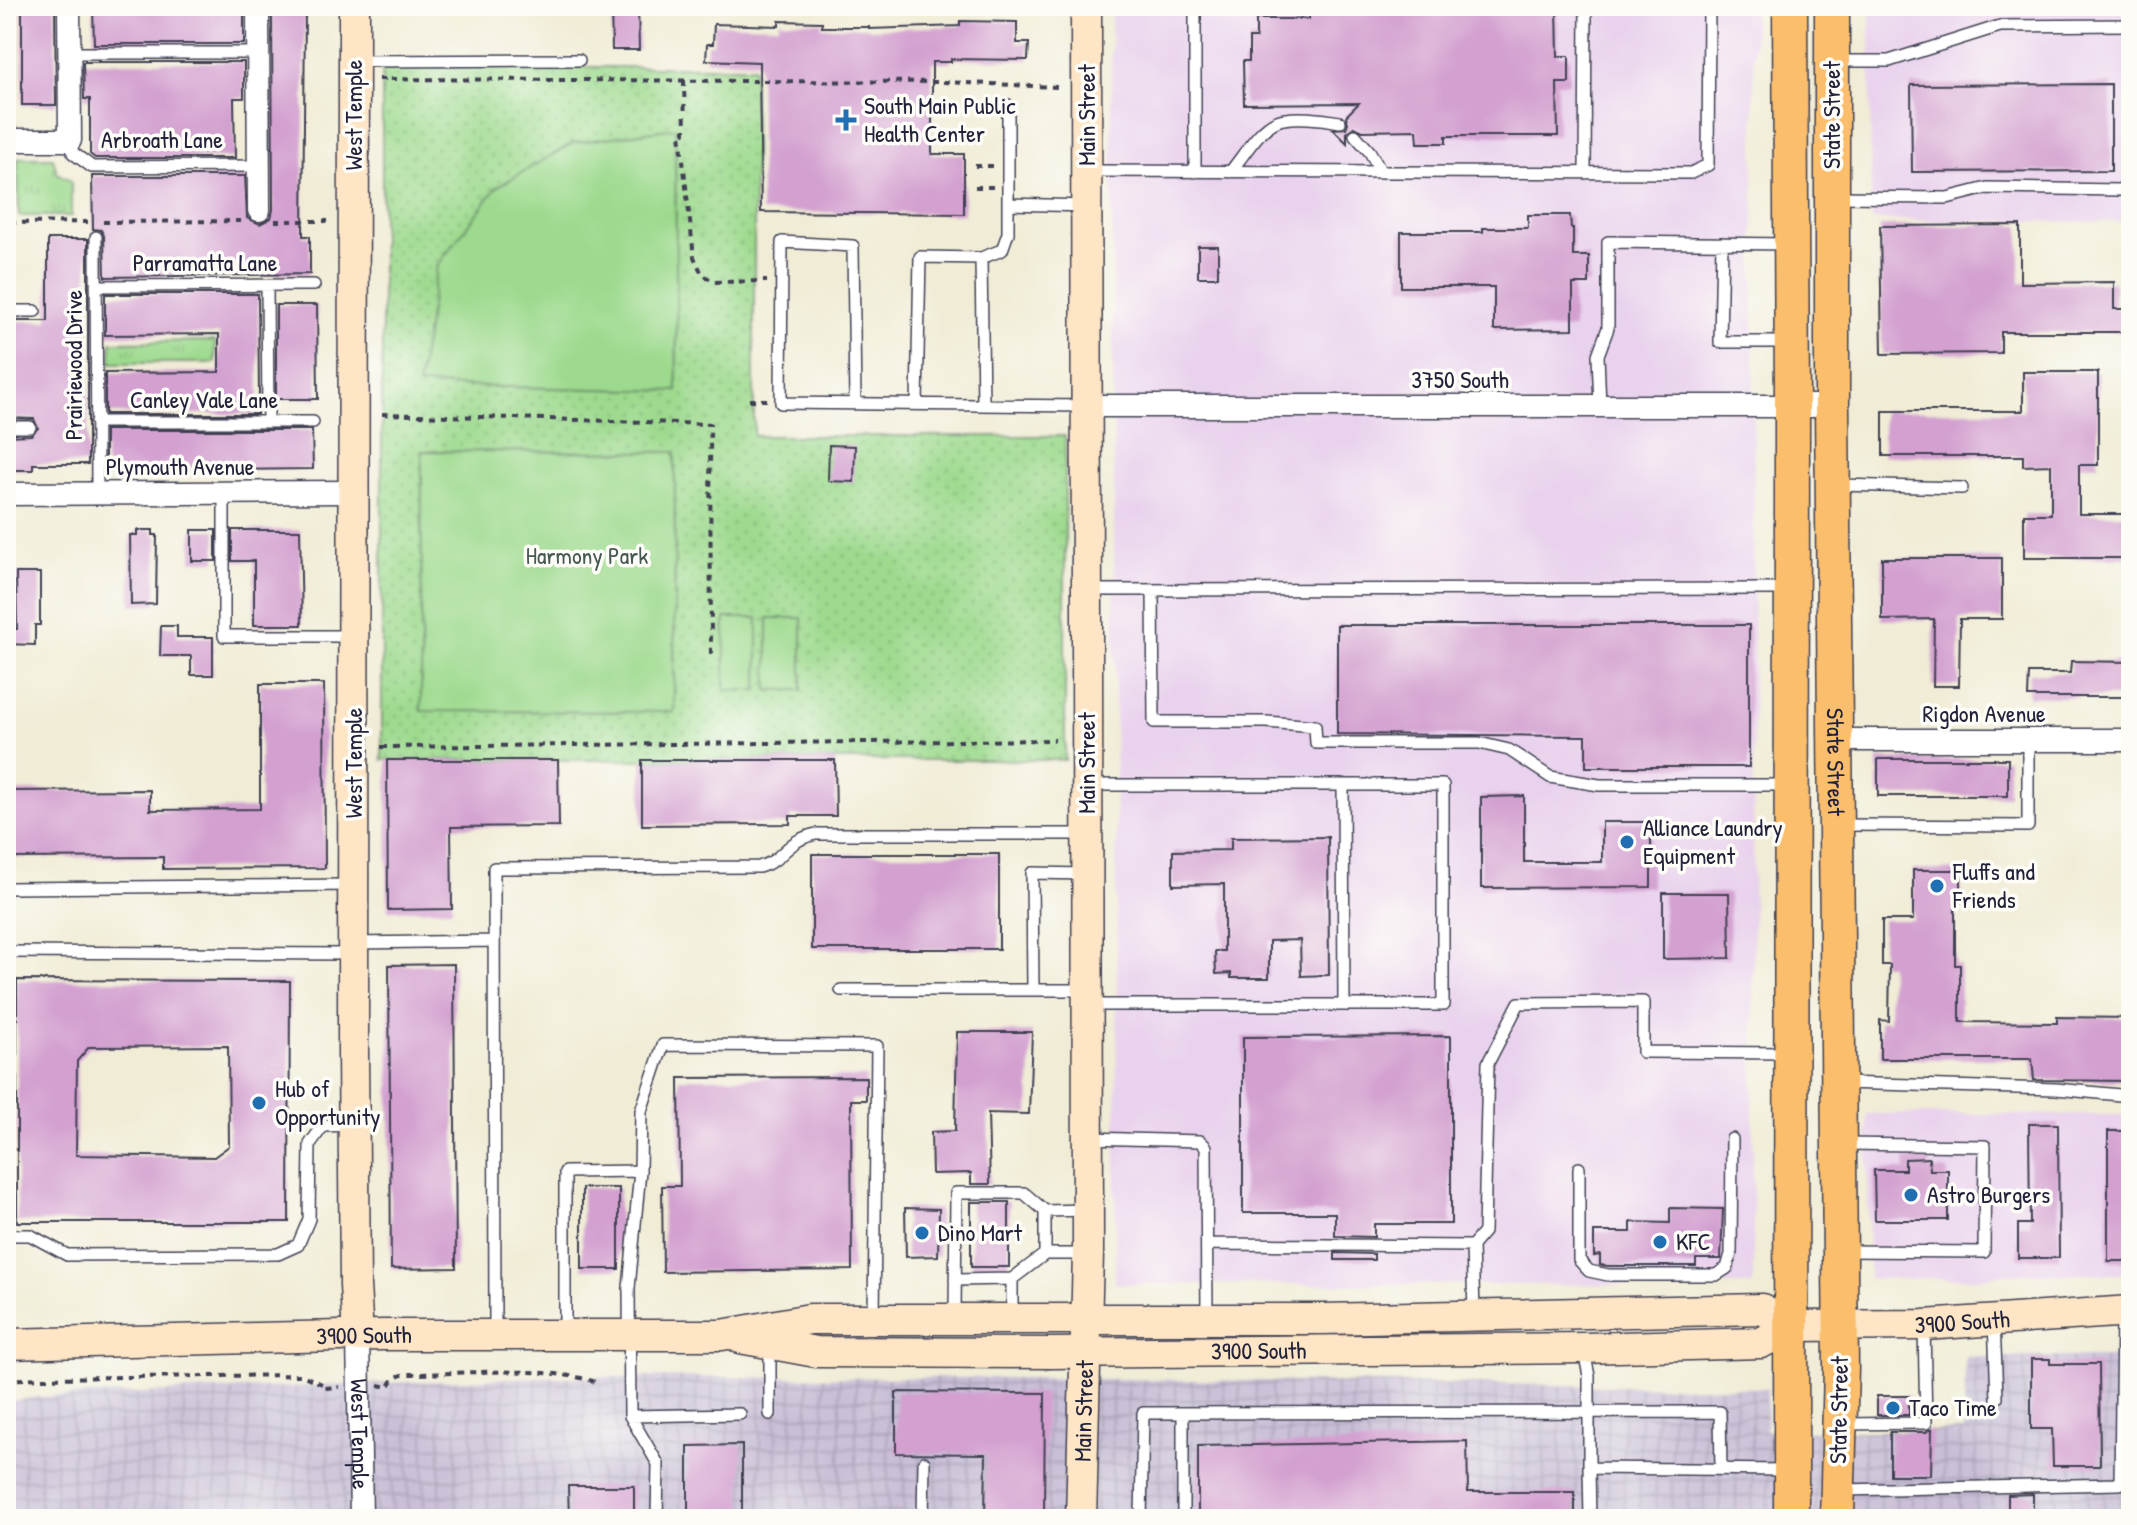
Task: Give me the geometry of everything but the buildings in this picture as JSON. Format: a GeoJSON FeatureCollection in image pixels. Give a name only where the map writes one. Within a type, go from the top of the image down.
{"type":"FeatureCollection","features":[{"type":"Feature","properties":{"kind":"main road","name":"West Temple"},"geometry":{"type":"LineString","coordinates":[[354,6],[353,885],[355,1285],[358,1336]]}},
{"type":"Feature","properties":{"kind":"main road","name":"Main Street"},"geometry":{"type":"LineString","coordinates":[[1081,1519],[1088,1254],[1086,6]]}},
{"type":"Feature","properties":{"kind":"main road","name":"State Street"},"geometry":{"type":"LineString","coordinates":[[1790,6],[1791,1519]]}},
{"type":"Feature","properties":{"kind":"main road","name":"State Street"},"geometry":{"type":"LineString","coordinates":[[1832,6],[1832,406],[1840,1326],[1837,1505]]}},
{"type":"Feature","properties":{"kind":"main road","name":"3900 South"},"geometry":{"type":"LineString","coordinates":[[6,1344],[358,1336],[722,1335],[810,1319],[1207,1320],[1762,1309],[1792,1326]]}},
{"type":"Feature","properties":{"kind":"main road","name":"3900 South"},"geometry":{"type":"LineString","coordinates":[[722,1335],[816,1352],[1584,1348],[1761,1343],[1792,1326],[1924,1325],[2126,1311]]}},
{"type":"Feature","properties":{"kind":"street","name":"Arbroath Lane"},"geometry":{"type":"LineString","coordinates":[[69,6],[70,140]]}},
{"type":"Feature","properties":{"kind":"street"},"geometry":{"type":"LineString","coordinates":[[258,6],[258,218]]}},
{"type":"Feature","properties":{"kind":"street"},"geometry":{"type":"LineString","coordinates":[[9,140],[70,140]]}},
{"type":"Feature","properties":{"kind":"street","name":"3750 South"},"geometry":{"type":"LineString","coordinates":[[1087,406],[1832,406]]}},
{"type":"Feature","properties":{"kind":"street","name":"Plymouth Avenue"},"geometry":{"type":"LineString","coordinates":[[6,494],[353,492]]}},
{"type":"Feature","properties":{"kind":"street","name":"Rigdon Avenue"},"geometry":{"type":"LineString","coordinates":[[1837,740],[2131,740]]}},
{"type":"Feature","properties":{"kind":"street","name":"West Temple"},"geometry":{"type":"LineString","coordinates":[[358,1336],[361,1519]]}},
{"type":"Feature","properties":{"kind":"lane"},"geometry":{"type":"LineString","coordinates":[[1195,6],[1195,172]]}},
{"type":"Feature","properties":{"kind":"lane"},"geometry":{"type":"LineString","coordinates":[[1585,173],[1586,6]]}},
{"type":"Feature","properties":{"kind":"lane"},"geometry":{"type":"LineString","coordinates":[[1087,171],[1691,173],[1708,165],[1709,6]]}},
{"type":"Feature","properties":{"kind":"lane"},"geometry":{"type":"LineString","coordinates":[[1832,61],[1889,61],[2000,26],[2131,25]]}},
{"type":"Feature","properties":{"kind":"lane"},"geometry":{"type":"LineString","coordinates":[[69,53],[258,53]]}},
{"type":"Feature","properties":{"kind":"lane"},"geometry":{"type":"LineString","coordinates":[[354,61],[579,60]]}},
{"type":"Feature","properties":{"kind":"lane"},"geometry":{"type":"LineString","coordinates":[[917,404],[920,257],[981,258],[1002,250],[1008,233],[1008,105]]}},
{"type":"Feature","properties":{"kind":"lane"},"geometry":{"type":"LineString","coordinates":[[1230,172],[1268,127],[1280,120],[1325,119],[1340,122]]}},
{"type":"Feature","properties":{"kind":"lane"},"geometry":{"type":"LineString","coordinates":[[1355,135],[1370,152],[1381,172]]}},
{"type":"Feature","properties":{"kind":"lane","name":"Arbroath Lane"},"geometry":{"type":"LineString","coordinates":[[70,140],[73,153],[92,167],[259,166]]}},
{"type":"Feature","properties":{"kind":"lane"},"geometry":{"type":"LineString","coordinates":[[1832,197],[1947,198],[1987,188],[2120,190],[2131,181]]}},
{"type":"Feature","properties":{"kind":"lane"},"geometry":{"type":"LineString","coordinates":[[1008,204],[1087,206]]}},
{"type":"Feature","properties":{"kind":"lane","name":"Prairiewood Drive"},"geometry":{"type":"LineString","coordinates":[[96,237],[97,494]]}},
{"type":"Feature","properties":{"kind":"lane"},"geometry":{"type":"LineString","coordinates":[[855,403],[853,246],[782,242],[781,403],[1087,406]]}},
{"type":"Feature","properties":{"kind":"lane"},"geometry":{"type":"LineString","coordinates":[[1600,406],[1598,355],[1608,328],[1608,242],[1792,244]]}},
{"type":"Feature","properties":{"kind":"lane"},"geometry":{"type":"LineString","coordinates":[[1722,243],[1720,342],[1792,342]]}},
{"type":"Feature","properties":{"kind":"lane"},"geometry":{"type":"LineString","coordinates":[[981,258],[983,405]]}},
{"type":"Feature","properties":{"kind":"lane"},"geometry":{"type":"LineString","coordinates":[[267,285],[268,422]]}},
{"type":"Feature","properties":{"kind":"lane","name":"Parramatta Lane"},"geometry":{"type":"LineString","coordinates":[[96,286],[314,285]]}},
{"type":"Feature","properties":{"kind":"lane"},"geometry":{"type":"LineString","coordinates":[[9,311],[35,311]]}},
{"type":"Feature","properties":{"kind":"lane","name":"Canley Vale Lane"},"geometry":{"type":"LineString","coordinates":[[96,422],[313,422]]}},
{"type":"Feature","properties":{"kind":"lane"},"geometry":{"type":"LineString","coordinates":[[6,427],[30,427]]}},
{"type":"Feature","properties":{"kind":"lane"},"geometry":{"type":"LineString","coordinates":[[1833,485],[1962,488]]}},
{"type":"Feature","properties":{"kind":"lane"},"geometry":{"type":"LineString","coordinates":[[224,493],[224,636],[354,636]]}},
{"type":"Feature","properties":{"kind":"lane"},"geometry":{"type":"LineString","coordinates":[[1087,590],[1791,589]]}},
{"type":"Feature","properties":{"kind":"lane"},"geometry":{"type":"LineString","coordinates":[[1153,590],[1154,722],[1267,722],[1315,726],[1316,743],[1479,743],[1509,750],[1550,777],[1599,785],[1791,785]]}},
{"type":"Feature","properties":{"kind":"lane"},"geometry":{"type":"LineString","coordinates":[[1836,825],[2028,826],[2028,740]]}},
{"type":"Feature","properties":{"kind":"lane"},"geometry":{"type":"LineString","coordinates":[[841,990],[1033,990],[1088,997],[1443,1005],[1443,785],[1087,785]]}},
{"type":"Feature","properties":{"kind":"lane"},"geometry":{"type":"LineString","coordinates":[[1343,785],[1344,1005]]}},
{"type":"Feature","properties":{"kind":"lane"},"geometry":{"type":"LineString","coordinates":[[495,1336],[494,868],[759,867],[774,863],[786,847],[803,837],[816,834],[1087,834]]}},
{"type":"Feature","properties":{"kind":"lane"},"geometry":{"type":"LineString","coordinates":[[1033,990],[1032,873],[1088,874]]}},
{"type":"Feature","properties":{"kind":"lane"},"geometry":{"type":"LineString","coordinates":[[7,888],[353,885]]}},
{"type":"Feature","properties":{"kind":"lane"},"geometry":{"type":"LineString","coordinates":[[6,952],[354,948],[494,941]]}},
{"type":"Feature","properties":{"kind":"lane"},"geometry":{"type":"LineString","coordinates":[[1474,1316],[1472,1246],[1484,1232],[1488,1063],[1519,1003],[1643,1002],[1643,1052],[1792,1053]]}},
{"type":"Feature","properties":{"kind":"lane"},"geometry":{"type":"LineString","coordinates":[[657,1519],[658,1464],[630,1416],[628,1335],[629,1288],[640,1171],[641,1111],[663,1045],[877,1046],[874,1318]]}},
{"type":"Feature","properties":{"kind":"lane"},"geometry":{"type":"LineString","coordinates":[[1838,1083],[2056,1089],[2131,1096]]}},
{"type":"Feature","properties":{"kind":"lane"},"geometry":{"type":"LineString","coordinates":[[6,1235],[30,1235],[67,1255],[278,1254],[298,1245],[309,1219],[310,1144],[323,1126],[354,1125]]}},
{"type":"Feature","properties":{"kind":"lane"},"geometry":{"type":"LineString","coordinates":[[1088,1138],[1200,1141],[1206,1147],[1207,1320]]}},
{"type":"Feature","properties":{"kind":"lane"},"geometry":{"type":"LineString","coordinates":[[1579,1168],[1579,1260],[1589,1271],[1608,1275],[1716,1275],[1727,1268],[1731,1254],[1732,1139]]}},
{"type":"Feature","properties":{"kind":"lane"},"geometry":{"type":"LineString","coordinates":[[1838,1144],[1985,1146],[1984,1252],[1839,1251]]}},
{"type":"Feature","properties":{"kind":"lane"},"geometry":{"type":"LineString","coordinates":[[565,1335],[565,1172],[640,1171]]}},
{"type":"Feature","properties":{"kind":"lane"},"geometry":{"type":"LineString","coordinates":[[955,1318],[956,1193],[1024,1193],[1045,1211],[1088,1210]]}},
{"type":"Feature","properties":{"kind":"lane"},"geometry":{"type":"LineString","coordinates":[[1045,1211],[1045,1254]]}},
{"type":"Feature","properties":{"kind":"lane"},"geometry":{"type":"LineString","coordinates":[[1207,1244],[1472,1246]]}},
{"type":"Feature","properties":{"kind":"lane"},"geometry":{"type":"LineString","coordinates":[[955,1280],[1012,1279],[1045,1254],[1088,1254]]}},
{"type":"Feature","properties":{"kind":"lane"},"geometry":{"type":"LineString","coordinates":[[1012,1279],[1012,1318]]}},
{"type":"Feature","properties":{"kind":"lane"},"geometry":{"type":"LineString","coordinates":[[1837,1505],[2120,1484],[2126,1311]]}},
{"type":"Feature","properties":{"kind":"lane"},"geometry":{"type":"LineString","coordinates":[[1994,1320],[1997,1398]]}},
{"type":"Feature","properties":{"kind":"lane"},"geometry":{"type":"LineString","coordinates":[[1839,1424],[1926,1423],[1924,1325]]}},
{"type":"Feature","properties":{"kind":"lane"},"geometry":{"type":"LineString","coordinates":[[770,1344],[770,1414]]}},
{"type":"Feature","properties":{"kind":"lane"},"geometry":{"type":"LineString","coordinates":[[1584,1348],[1589,1376],[1590,1519]]}},
{"type":"Feature","properties":{"kind":"lane"},"geometry":{"type":"LineString","coordinates":[[1141,1519],[1143,1413],[1720,1412],[1721,1469]]}},
{"type":"Feature","properties":{"kind":"lane"},"geometry":{"type":"LineString","coordinates":[[1183,1413],[1183,1519]]}},
{"type":"Feature","properties":{"kind":"lane"},"geometry":{"type":"LineString","coordinates":[[630,1416],[740,1414]]}},
{"type":"Feature","properties":{"kind":"lane"},"geometry":{"type":"LineString","coordinates":[[923,1519],[924,1462]]}},
{"type":"Feature","properties":{"kind":"lane"},"geometry":{"type":"LineString","coordinates":[[1589,1468],[1791,1470]]}},
{"type":"Feature","properties":{"kind":"path"},"geometry":{"type":"LineString","coordinates":[[379,79],[945,82],[1057,87]]}},
{"type":"Feature","properties":{"kind":"path"},"geometry":{"type":"LineString","coordinates":[[684,80],[685,133],[680,134],[694,257],[702,274],[714,282],[750,281]]}},
{"type":"Feature","properties":{"kind":"path"},"geometry":{"type":"LineString","coordinates":[[9,140],[12,223],[9,311]]}},
{"type":"Feature","properties":{"kind":"path"},"geometry":{"type":"LineString","coordinates":[[12,223],[258,218],[328,221]]}},
{"type":"Feature","properties":{"kind":"path"},"geometry":{"type":"LineString","coordinates":[[382,414],[710,424],[713,654]]}},
{"type":"Feature","properties":{"kind":"path"},"geometry":{"type":"LineString","coordinates":[[381,747],[1055,740]]}},
{"type":"Feature","properties":{"kind":"path"},"geometry":{"type":"LineString","coordinates":[[387,1385],[389,1387],[399,1375],[423,1374],[533,1373],[574,1375],[596,1382]]}},
{"type":"Feature","properties":{"kind":"path"},"geometry":{"type":"LineString","coordinates":[[6,1380],[302,1375],[328,1388]]}},
{"type":"Feature","properties":{"kind":"shaded area"},"geometry":{"type":"Polygon","coordinates":[[[1111,6],[1754,6],[1753,1285],[1115,1284],[1117,1022],[1111,6]]]}},
{"type":"Feature","properties":{"kind":"shaded area"},"geometry":{"type":"Polygon","coordinates":[[[1870,6],[2131,6],[2131,222],[1871,220],[1870,6]]]}},
{"type":"Feature","properties":{"kind":"shaded area"},"geometry":{"type":"Polygon","coordinates":[[[1867,1114],[2131,1115],[2131,1274],[1869,1279],[1867,1114]]]}},
{"type":"Feature","properties":{"kind":"shaded area"},"geometry":{"type":"Polygon","coordinates":[[[1965,1357],[2131,1357],[2131,1519],[6,1519],[6,1402],[38,1397],[541,1377],[1037,1378],[1767,1388],[1766,1431],[1964,1431],[1965,1357]]]}},
{"type":"Feature","properties":{"kind":"green space","name":"Harmony Park"},"geometry":{"type":"Polygon","coordinates":[[[382,67],[754,67],[754,436],[1065,436],[1065,760],[382,760],[382,67]]]}},
{"type":"Feature","properties":{"kind":"green space"},"geometry":{"type":"Polygon","coordinates":[[[675,128],[677,391],[418,385],[437,266],[497,187],[573,143],[675,128]]]}},
{"type":"Feature","properties":{"kind":"green space"},"geometry":{"type":"Polygon","coordinates":[[[18,158],[53,158],[57,173],[71,181],[71,216],[19,216],[18,158]]]}},
{"type":"Feature","properties":{"kind":"green space"},"geometry":{"type":"Polygon","coordinates":[[[215,341],[215,363],[111,363],[111,342],[215,341]]]}},
{"type":"Feature","properties":{"kind":"green space"},"geometry":{"type":"Polygon","coordinates":[[[422,451],[675,452],[674,712],[421,711],[422,451]]]}},
{"type":"Feature","properties":{"kind":"green space"},"geometry":{"type":"Polygon","coordinates":[[[725,618],[758,618],[758,690],[725,690],[725,618]]]}},
{"type":"Feature","properties":{"kind":"green space"},"geometry":{"type":"Polygon","coordinates":[[[768,618],[802,618],[802,690],[768,690],[768,618]]]}},
{"type":"Feature","properties":{"kind":"place","name":"South Main Public Health Center"},"geometry":{"type":"Point","coordinates":[846,120]}},
{"type":"Feature","properties":{"kind":"place","name":"Alliance Laundry Equipment"},"geometry":{"type":"Point","coordinates":[1627,842]}},
{"type":"Feature","properties":{"kind":"place","name":"Fluffs and Friends"},"geometry":{"type":"Point","coordinates":[1937,886]}},
{"type":"Feature","properties":{"kind":"place","name":"Hub of Opportunity"},"geometry":{"type":"Point","coordinates":[259,1103]}},
{"type":"Feature","properties":{"kind":"place","name":"Astro Burgers"},"geometry":{"type":"Point","coordinates":[1911,1195]}},
{"type":"Feature","properties":{"kind":"place","name":"Dino Mart"},"geometry":{"type":"Point","coordinates":[922,1233]}},
{"type":"Feature","properties":{"kind":"place","name":"KFC"},"geometry":{"type":"Point","coordinates":[1660,1242]}},
{"type":"Feature","properties":{"kind":"place","name":"Taco Time"},"geometry":{"type":"Point","coordinates":[1893,1408]}}]}
